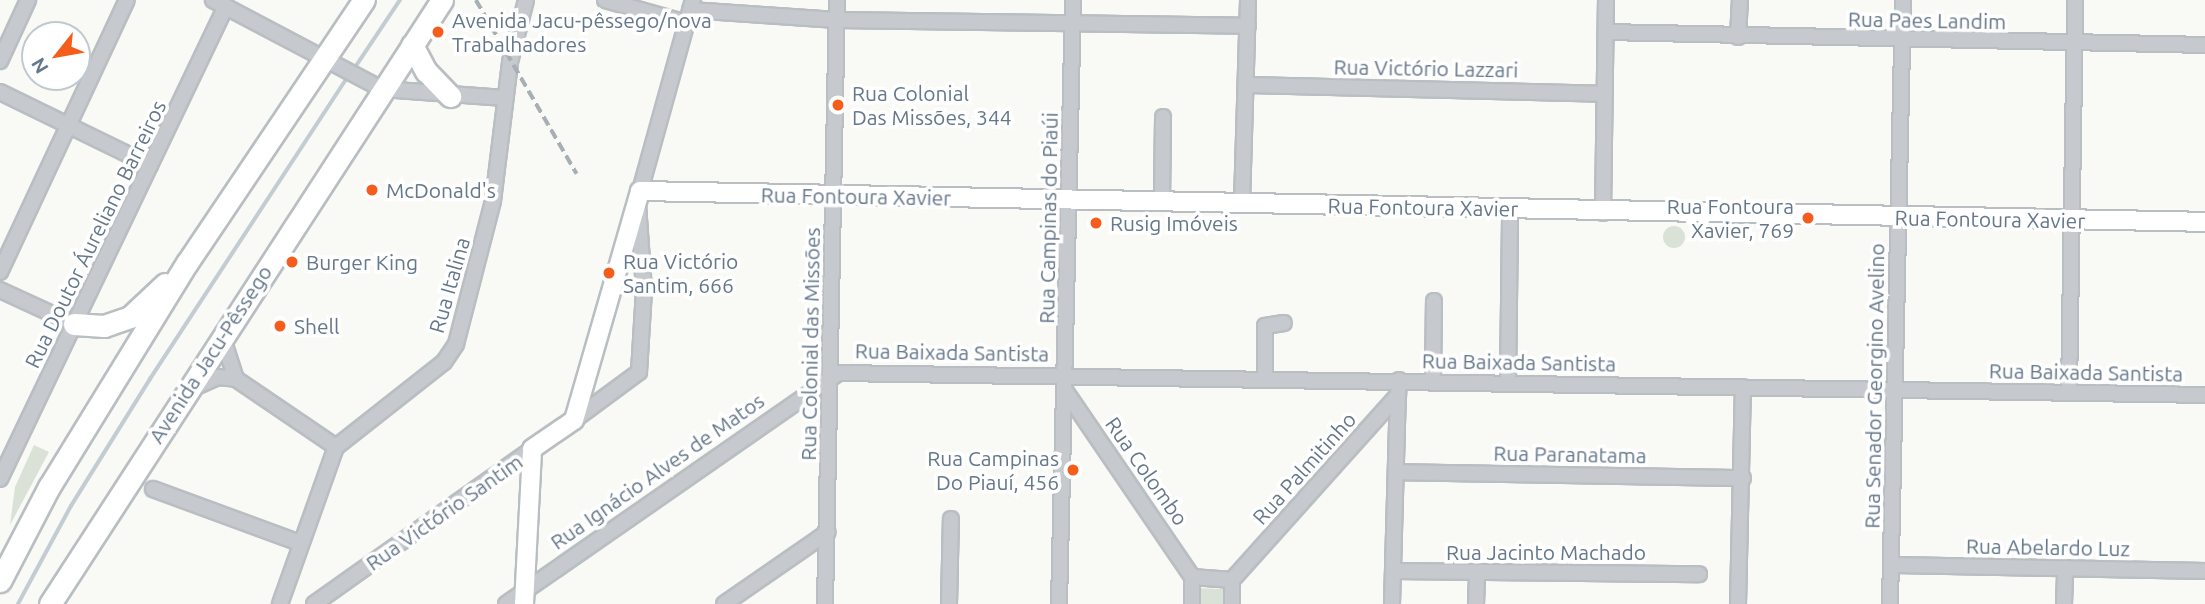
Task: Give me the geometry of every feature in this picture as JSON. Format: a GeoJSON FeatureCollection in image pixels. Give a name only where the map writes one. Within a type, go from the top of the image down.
{"type":"FeatureCollection","features":[{"type":"Feature","properties":{"kind":"highway"},"geometry":{"type":"LineString","coordinates":[[0,581],[49,487],[187,262],[333,60],[364,0]]}},
{"type":"Feature","properties":{"kind":"highway","name":"Avenida Jacu-Pêssego"},"geometry":{"type":"LineString","coordinates":[[50,604],[222,336],[377,86],[412,46],[442,0]]}},
{"type":"Feature","properties":{"kind":"highway"},"geometry":{"type":"LineString","coordinates":[[412,46],[426,71],[450,96]]}},
{"type":"Feature","properties":{"kind":"highway"},"geometry":{"type":"LineString","coordinates":[[74,324],[104,326],[130,317],[187,262]]}},
{"type":"Feature","properties":{"kind":"main road","name":"Rua Fontoura Xavier"},"geometry":{"type":"LineString","coordinates":[[639,197],[1069,198],[1603,213],[2205,222]]}},
{"type":"Feature","properties":{"kind":"main road","name":"Rua Victório Santim"},"geometry":{"type":"LineString","coordinates":[[532,449],[574,420],[639,197]]}},
{"type":"Feature","properties":{"kind":"main road"},"geometry":{"type":"LineString","coordinates":[[524,598],[532,449]]}},
{"type":"Feature","properties":{"kind":"street"},"geometry":{"type":"LineString","coordinates":[[0,61],[28,0]]}},
{"type":"Feature","properties":{"kind":"street"},"geometry":{"type":"LineString","coordinates":[[0,272],[127,0]]}},
{"type":"Feature","properties":{"kind":"street","name":"Rua Italina"},"geometry":{"type":"LineString","coordinates":[[336,447],[451,354],[493,201],[505,98],[526,0]]}},
{"type":"Feature","properties":{"kind":"street"},"geometry":{"type":"LineString","coordinates":[[605,0],[690,11],[837,20],[1248,26]]}},
{"type":"Feature","properties":{"kind":"street","name":"Rua Colonial das Missões"},"geometry":{"type":"LineString","coordinates":[[825,604],[832,374],[837,0]]}},
{"type":"Feature","properties":{"kind":"street","name":"Rua Campinas do Piaúi"},"geometry":{"type":"LineString","coordinates":[[1059,604],[1073,0]]}},
{"type":"Feature","properties":{"kind":"street"},"geometry":{"type":"LineString","coordinates":[[1242,203],[1248,0]]}},
{"type":"Feature","properties":{"kind":"street"},"geometry":{"type":"LineString","coordinates":[[1603,213],[1606,0]]}},
{"type":"Feature","properties":{"kind":"street"},"geometry":{"type":"LineString","coordinates":[[1738,37],[1740,0]]}},
{"type":"Feature","properties":{"kind":"street","name":"Rua Senador Georgino Avelino"},"geometry":{"type":"LineString","coordinates":[[1891,604],[1903,0]]}},
{"type":"Feature","properties":{"kind":"street"},"geometry":{"type":"LineString","coordinates":[[2070,392],[2075,0]]}},
{"type":"Feature","properties":{"kind":"street"},"geometry":{"type":"LineString","coordinates":[[219,3],[333,60],[377,86],[450,96],[505,98]]}},
{"type":"Feature","properties":{"kind":"street","name":"Rua Doutor Áureliano Barreiros"},"geometry":{"type":"LineString","coordinates":[[0,479],[150,165],[219,3]]}},
{"type":"Feature","properties":{"kind":"street","name":"Rua Victório Santim"},"geometry":{"type":"LineString","coordinates":[[574,420],[639,372],[644,290],[639,197],[690,11]]}},
{"type":"Feature","properties":{"kind":"street","name":"Rua Paes Landim"},"geometry":{"type":"LineString","coordinates":[[1606,32],[1902,42],[2205,45]]}},
{"type":"Feature","properties":{"kind":"street","name":"Rua Victório Lazzari"},"geometry":{"type":"LineString","coordinates":[[1246,85],[1605,94]]}},
{"type":"Feature","properties":{"kind":"street"},"geometry":{"type":"LineString","coordinates":[[0,92],[150,165]]}},
{"type":"Feature","properties":{"kind":"street"},"geometry":{"type":"LineString","coordinates":[[1162,201],[1163,117]]}},
{"type":"Feature","properties":{"kind":"street"},"geometry":{"type":"LineString","coordinates":[[1508,383],[1510,209]]}},
{"type":"Feature","properties":{"kind":"street"},"geometry":{"type":"LineString","coordinates":[[0,290],[74,324]]}},
{"type":"Feature","properties":{"kind":"street"},"geometry":{"type":"LineString","coordinates":[[1433,381],[1434,301]]}},
{"type":"Feature","properties":{"kind":"street"},"geometry":{"type":"LineString","coordinates":[[1265,378],[1265,326],[1284,323]]}},
{"type":"Feature","properties":{"kind":"street"},"geometry":{"type":"LineString","coordinates":[[222,336],[236,379]]}},
{"type":"Feature","properties":{"kind":"street","name":"Rua Baixada Santista"},"geometry":{"type":"LineString","coordinates":[[832,374],[1065,374],[2205,395]]}},
{"type":"Feature","properties":{"kind":"street","name":"Rua Ignácio Alves de Matos"},"geometry":{"type":"LineString","coordinates":[[506,604],[524,598],[832,374]]}},
{"type":"Feature","properties":{"kind":"street"},"geometry":{"type":"LineString","coordinates":[[186,392],[212,379],[236,379],[336,447],[280,604]]}},
{"type":"Feature","properties":{"kind":"street"},"geometry":{"type":"LineString","coordinates":[[1392,604],[1399,380]]}},
{"type":"Feature","properties":{"kind":"street"},"geometry":{"type":"LineString","coordinates":[[1738,604],[1743,387]]}},
{"type":"Feature","properties":{"kind":"street","name":"Rua Colombo"},"geometry":{"type":"LineString","coordinates":[[1066,392],[1192,577]]}},
{"type":"Feature","properties":{"kind":"street","name":"Rua Palmitinho"},"geometry":{"type":"LineString","coordinates":[[1232,580],[1398,395]]}},
{"type":"Feature","properties":{"kind":"street","name":"Rua Victório Santim"},"geometry":{"type":"LineString","coordinates":[[314,604],[532,449]]}},
{"type":"Feature","properties":{"kind":"street","name":"Rua Paranatama"},"geometry":{"type":"LineString","coordinates":[[1396,472],[1742,478]]}},
{"type":"Feature","properties":{"kind":"street"},"geometry":{"type":"LineString","coordinates":[[153,489],[300,543]]}},
{"type":"Feature","properties":{"kind":"street"},"geometry":{"type":"LineString","coordinates":[[949,604],[951,519]]}},
{"type":"Feature","properties":{"kind":"street"},"geometry":{"type":"LineString","coordinates":[[724,604],[828,532]]}},
{"type":"Feature","properties":{"kind":"street"},"geometry":{"type":"LineString","coordinates":[[64,604],[88,541]]}},
{"type":"Feature","properties":{"kind":"street","name":"Rua Abelardo Luz"},"geometry":{"type":"LineString","coordinates":[[1891,565],[2205,571]]}},
{"type":"Feature","properties":{"kind":"street"},"geometry":{"type":"LineString","coordinates":[[2064,604],[2065,568]]}},
{"type":"Feature","properties":{"kind":"street","name":"Rua Jacinto Machado"},"geometry":{"type":"LineString","coordinates":[[1393,571],[1699,574]]}},
{"type":"Feature","properties":{"kind":"street"},"geometry":{"type":"LineString","coordinates":[[1476,604],[1477,572]]}},
{"type":"Feature","properties":{"kind":"street"},"geometry":{"type":"LineString","coordinates":[[1192,604],[1192,577],[1232,580],[1232,604]]}},
{"type":"Feature","properties":{"kind":"shaded area"},"geometry":{"type":"Polygon","coordinates":[[[1674,226],[1682,229],[1685,237],[1682,245],[1674,248],[1666,245],[1663,237],[1666,229],[1674,226]]]}},
{"type":"Feature","properties":{"kind":"shaded area"},"geometry":{"type":"Polygon","coordinates":[[[34,445],[49,452],[10,525],[15,487],[34,445]]]}},
{"type":"Feature","properties":{"kind":"shaded area"},"geometry":{"type":"Polygon","coordinates":[[[1195,588],[1229,589],[1228,604],[1194,604],[1195,588]]]}},
{"type":"Feature","properties":{"kind":"waterway"},"geometry":{"type":"LineString","coordinates":[[354,69],[400,0]]}},
{"type":"Feature","properties":{"kind":"waterway"},"geometry":{"type":"LineString","coordinates":[[18,604],[71,506],[150,379],[349,75]]}},
{"type":"Feature","properties":{"kind":"railway"},"geometry":{"type":"LineString","coordinates":[[476,0],[577,174]]}},
{"type":"Feature","properties":{"kind":"place","name":"Avenida Jacu-pêssego/nova Trabalhadores"},"geometry":{"type":"Point","coordinates":[438,32]}},
{"type":"Feature","properties":{"kind":"place","name":"Rua Colonial Das Missões, 344"},"geometry":{"type":"Point","coordinates":[838,105]}},
{"type":"Feature","properties":{"kind":"place","name":"McDonald's"},"geometry":{"type":"Point","coordinates":[372,190]}},
{"type":"Feature","properties":{"kind":"place","name":"Rua Fontoura Xavier, 769"},"geometry":{"type":"Point","coordinates":[1808,218]}},
{"type":"Feature","properties":{"kind":"place","name":"Rusig Imóveis"},"geometry":{"type":"Point","coordinates":[1096,223]}},
{"type":"Feature","properties":{"kind":"place","name":"Burger King"},"geometry":{"type":"Point","coordinates":[292,262]}},
{"type":"Feature","properties":{"kind":"place","name":"Rua Victório Santim, 666"},"geometry":{"type":"Point","coordinates":[609,273]}},
{"type":"Feature","properties":{"kind":"place","name":"Shell"},"geometry":{"type":"Point","coordinates":[280,326]}},
{"type":"Feature","properties":{"kind":"place","name":"Rua Campinas Do Piauí, 456"},"geometry":{"type":"Point","coordinates":[1073,470]}}]}
